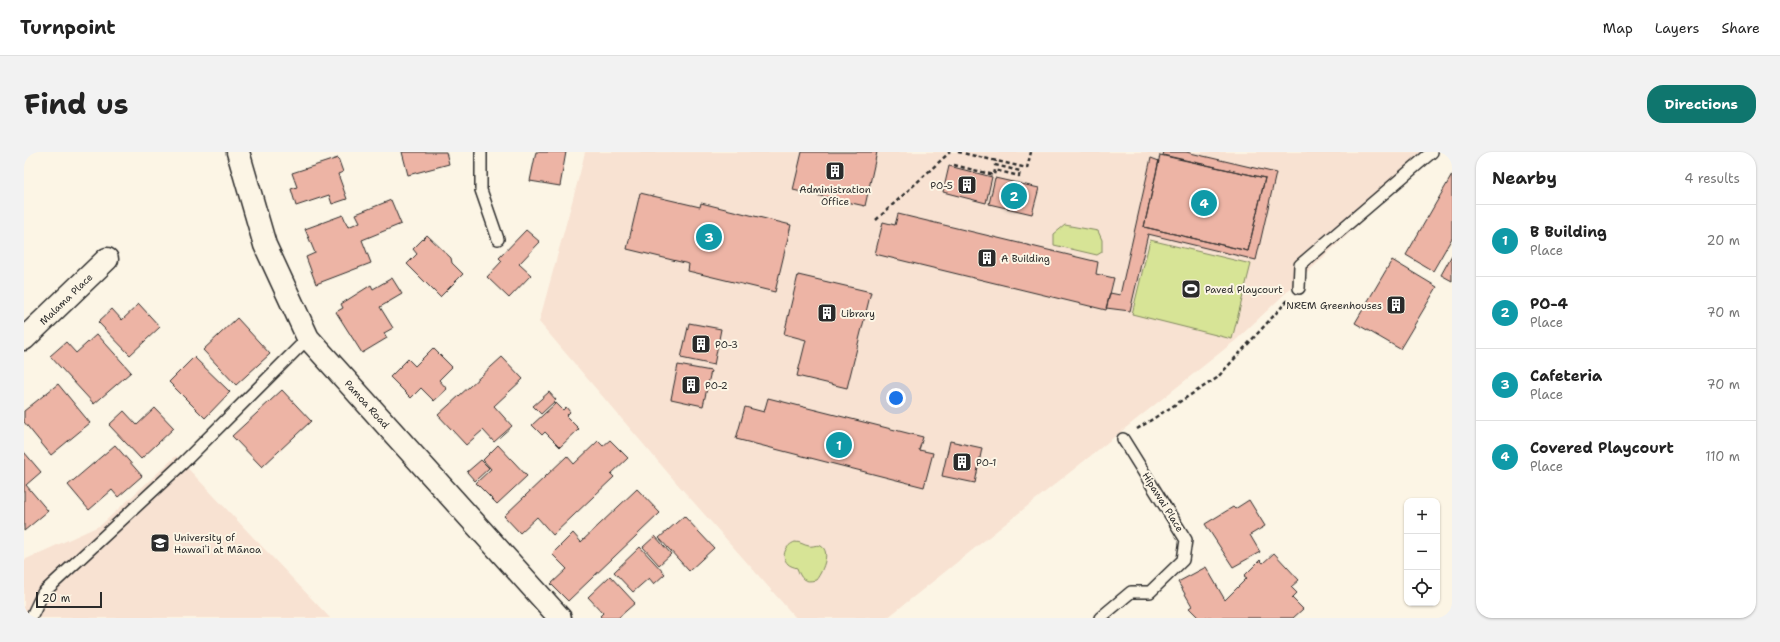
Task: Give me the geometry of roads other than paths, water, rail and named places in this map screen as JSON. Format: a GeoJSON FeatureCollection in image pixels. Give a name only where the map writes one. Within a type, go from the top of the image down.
{"type":"FeatureCollection","features":[{"type":"Feature","properties":{"kind":"street","name":"Pamoa Road"},"geometry":{"type":"LineString","coordinates":[[238,152],[265,245],[308,338],[560,618]]}},
{"type":"Feature","properties":{"kind":"street","name":"Malama Place"},"geometry":{"type":"LineString","coordinates":[[24,339],[107,258]]}},
{"type":"Feature","properties":{"kind":"lane"},"geometry":{"type":"LineString","coordinates":[[481,152],[481,190],[498,239]]}},
{"type":"Feature","properties":{"kind":"lane"},"geometry":{"type":"LineString","coordinates":[[1298,288],[1300,266],[1432,152]]}},
{"type":"Feature","properties":{"kind":"lane"},"geometry":{"type":"LineString","coordinates":[[31,618],[43,593],[183,463],[308,338]]}},
{"type":"Feature","properties":{"kind":"lane","name":"Hipawai Place"},"geometry":{"type":"LineString","coordinates":[[1100,618],[1131,592],[1150,592],[1183,560],[1186,540],[1124,439]]}},
{"type":"Feature","properties":{"kind":"place","name":"Administration Office"},"geometry":{"type":"Point","coordinates":[835,171]}},
{"type":"Feature","properties":{"kind":"place","name":"PO-5"},"geometry":{"type":"Point","coordinates":[967,185]}},
{"type":"Feature","properties":{"kind":"place","name":"PO-4"},"geometry":{"type":"Point","coordinates":[1014,196]}},
{"type":"Feature","properties":{"kind":"place","name":"Covered Playcourt"},"geometry":{"type":"Point","coordinates":[1204,203]}},
{"type":"Feature","properties":{"kind":"place","name":"Cafeteria"},"geometry":{"type":"Point","coordinates":[709,237]}},
{"type":"Feature","properties":{"kind":"place","name":"A Building"},"geometry":{"type":"Point","coordinates":[987,258]}},
{"type":"Feature","properties":{"kind":"place","name":"Paved Playcourt"},"geometry":{"type":"Point","coordinates":[1191,289]}},
{"type":"Feature","properties":{"kind":"place","name":"NREM Greenhouses"},"geometry":{"type":"Point","coordinates":[1396,305]}},
{"type":"Feature","properties":{"kind":"place","name":"Library"},"geometry":{"type":"Point","coordinates":[827,313]}},
{"type":"Feature","properties":{"kind":"place","name":"PO-3"},"geometry":{"type":"Point","coordinates":[701,344]}},
{"type":"Feature","properties":{"kind":"place","name":"PO-2"},"geometry":{"type":"Point","coordinates":[691,385]}},
{"type":"Feature","properties":{"kind":"place","name":"B Building"},"geometry":{"type":"Point","coordinates":[839,445]}},
{"type":"Feature","properties":{"kind":"place","name":"PO-1"},"geometry":{"type":"Point","coordinates":[962,462]}},
{"type":"Feature","properties":{"kind":"place","name":"University of Hawaiʻi at Mānoa"},"geometry":{"type":"Point","coordinates":[160,543]}}]}
